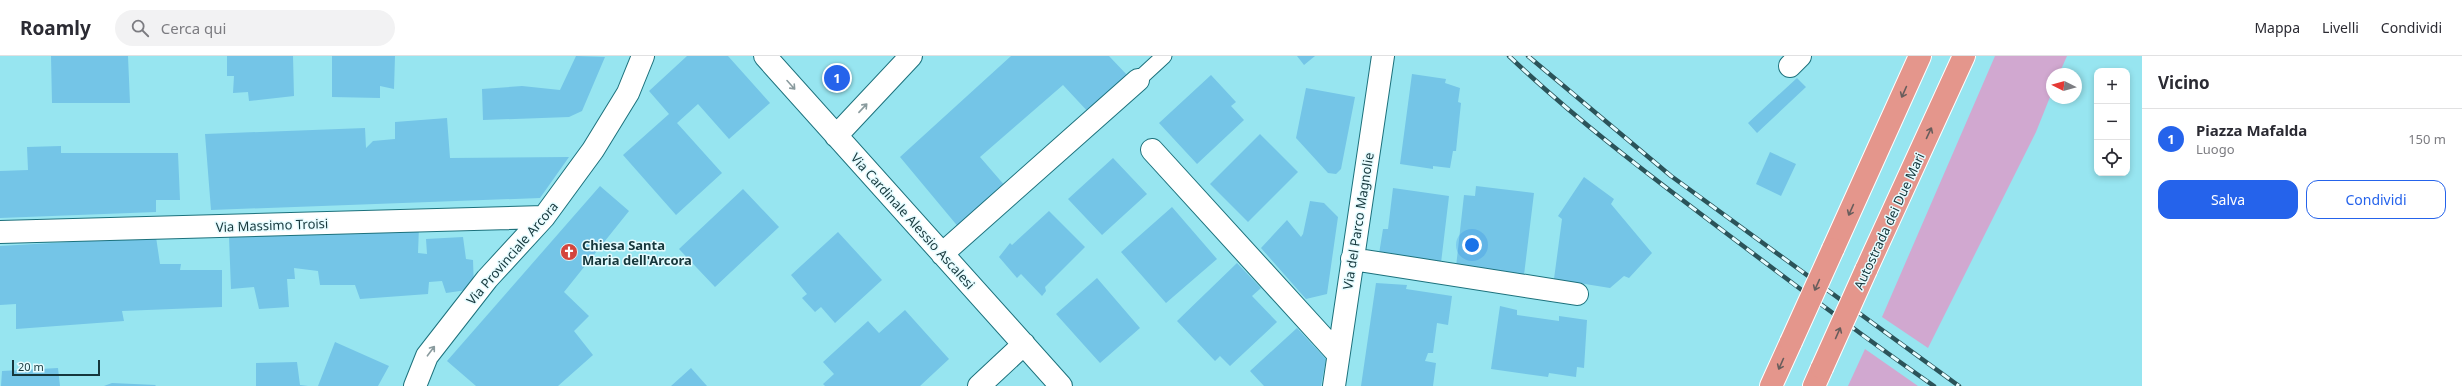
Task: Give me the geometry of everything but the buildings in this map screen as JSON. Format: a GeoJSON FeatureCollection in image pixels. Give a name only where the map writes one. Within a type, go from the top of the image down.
{"type":"FeatureCollection","features":[{"type":"Feature","properties":{"kind":"highway"},"geometry":{"type":"LineString","coordinates":[[1771,386],[1920,56]]}},
{"type":"Feature","properties":{"kind":"highway","name":"Autostrada dei Due Mari"},"geometry":{"type":"LineString","coordinates":[[1818,377],[1964,56]]}},
{"type":"Feature","properties":{"kind":"street","name":"Via Provinciale Arcora"},"geometry":{"type":"LineString","coordinates":[[414,386],[427,356],[487,279],[544,217],[593,150],[628,93],[643,56]]}},
{"type":"Feature","properties":{"kind":"street","name":"Via Cardinale Alessio Ascalesi"},"geometry":{"type":"LineString","coordinates":[[765,56],[1061,386]]}},
{"type":"Feature","properties":{"kind":"street"},"geometry":{"type":"LineString","coordinates":[[836,136],[911,56]]}},
{"type":"Feature","properties":{"kind":"street","name":"Via del Parco Magnolie"},"geometry":{"type":"LineString","coordinates":[[1334,386],[1383,56]]}},
{"type":"Feature","properties":{"kind":"street"},"geometry":{"type":"LineString","coordinates":[[942,254],[1138,80]]}},
{"type":"Feature","properties":{"kind":"street"},"geometry":{"type":"LineString","coordinates":[[1152,150],[1338,354]]}},
{"type":"Feature","properties":{"kind":"street","name":"Via Massimo Troisi"},"geometry":{"type":"LineString","coordinates":[[0,232],[544,217]]}},
{"type":"Feature","properties":{"kind":"street"},"geometry":{"type":"LineString","coordinates":[[1352,259],[1576,294]]}},
{"type":"Feature","properties":{"kind":"street"},"geometry":{"type":"LineString","coordinates":[[979,386],[1024,344]]}},
{"type":"Feature","properties":{"kind":"lane"},"geometry":{"type":"LineString","coordinates":[[1138,80],[1164,56]]}},
{"type":"Feature","properties":{"kind":"shaded area"},"geometry":{"type":"Polygon","coordinates":[[[1995,56],[2067,56],[2062,68],[2046,68],[2047,104],[2036,132],[1928,348],[1882,317],[1995,56]]]}},
{"type":"Feature","properties":{"kind":"shaded area"},"geometry":{"type":"Polygon","coordinates":[[[1865,349],[1918,386],[1848,386],[1865,349]]]}},
{"type":"Feature","properties":{"kind":"railway"},"geometry":{"type":"LineString","coordinates":[[1509,56],[1560,102],[1640,167],[1827,309],[1934,386]]}},
{"type":"Feature","properties":{"kind":"railway"},"geometry":{"type":"LineString","coordinates":[[1528,56],[1671,176],[1959,386]]}},
{"type":"Feature","properties":{"kind":"place","name":"Piazza Mafalda"},"geometry":{"type":"Point","coordinates":[837,78]}},
{"type":"Feature","properties":{"kind":"place","name":"Chiesa Santa Maria dell'Arcora"},"geometry":{"type":"Point","coordinates":[569,252]}}]}
